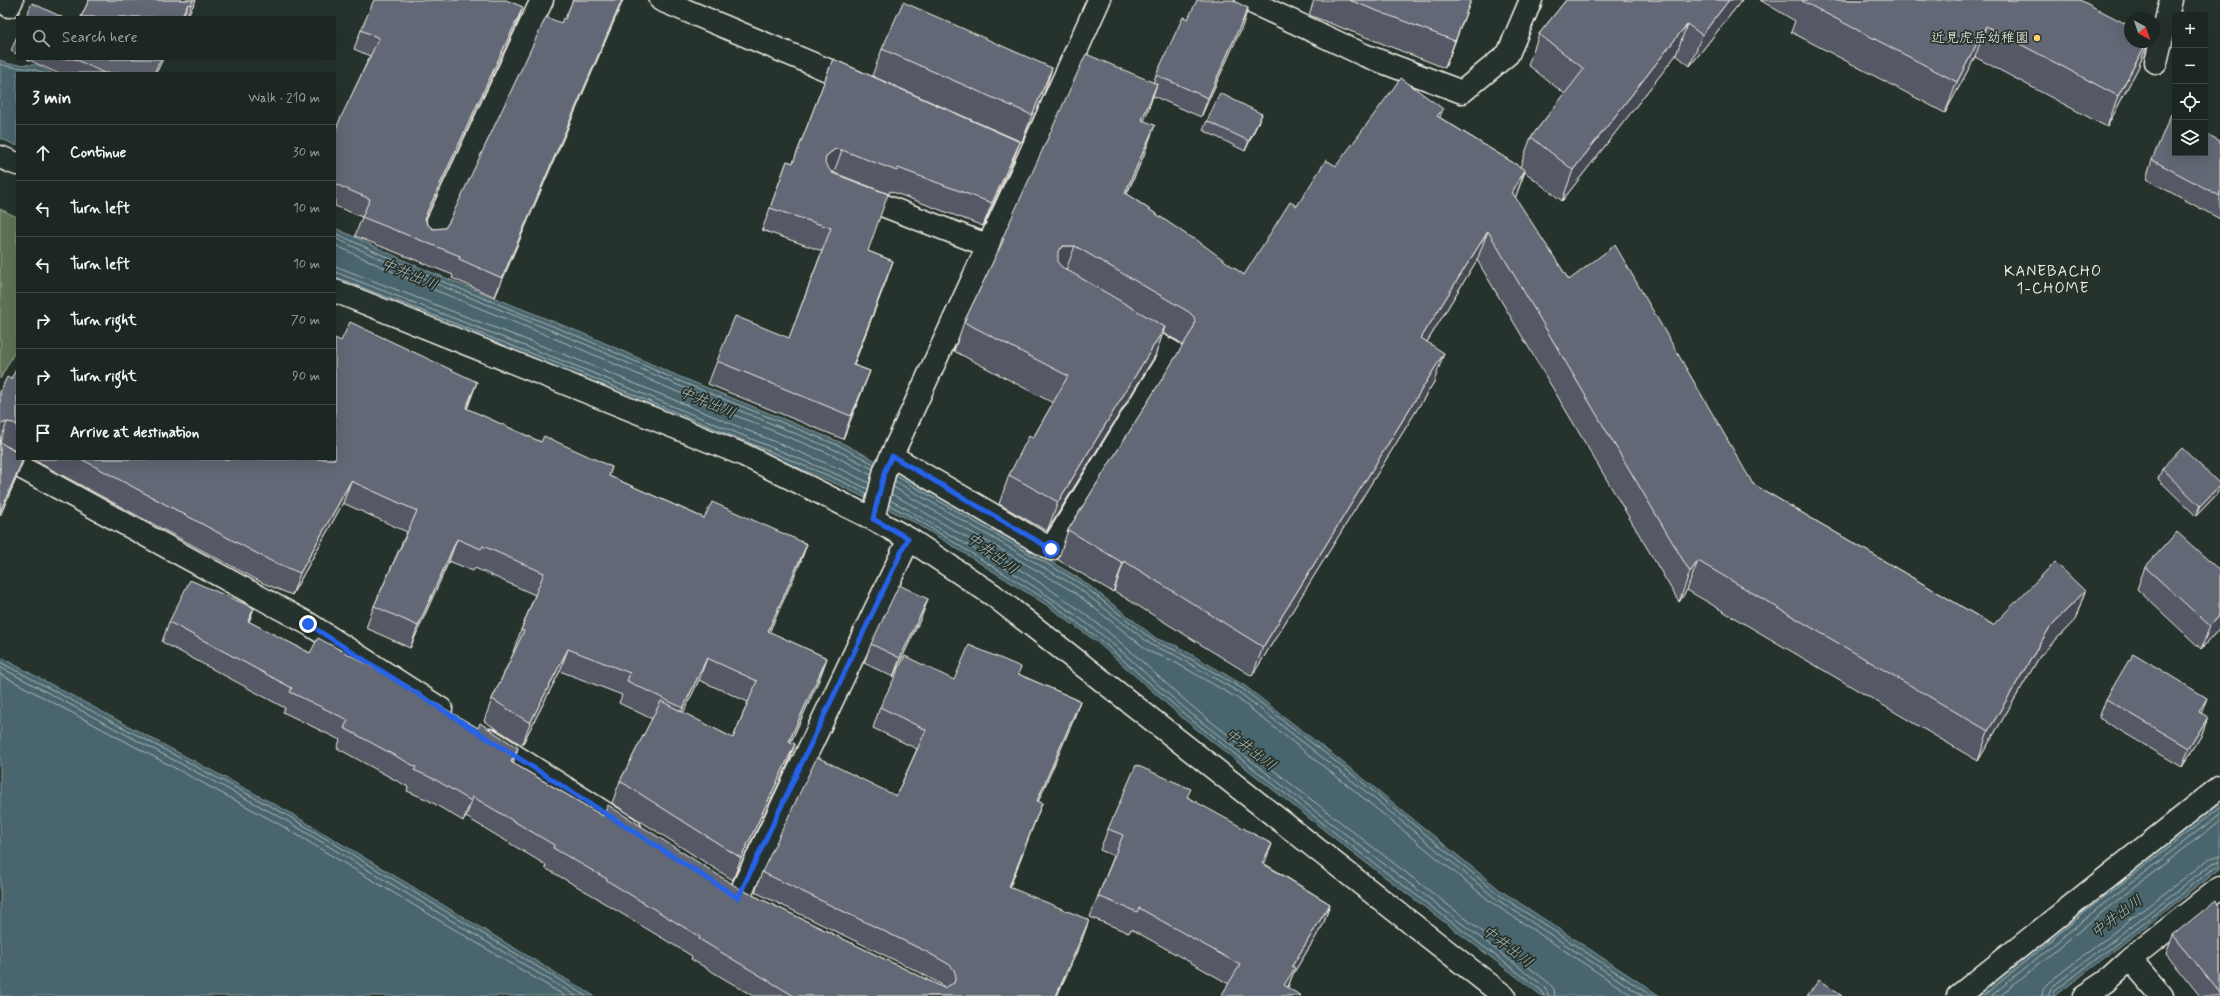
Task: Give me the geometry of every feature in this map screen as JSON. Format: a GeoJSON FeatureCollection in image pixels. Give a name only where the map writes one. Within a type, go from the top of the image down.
{"type":"FeatureCollection","features":[{"type":"Feature","properties":{"kind":"street"},"geometry":{"type":"LineString","coordinates":[[431,236],[542,0]]}},
{"type":"Feature","properties":{"kind":"street"},"geometry":{"type":"LineString","coordinates":[[661,0],[872,89]]}},
{"type":"Feature","properties":{"kind":"street"},"geometry":{"type":"LineString","coordinates":[[876,511],[888,463],[989,246],[1099,0]]}},
{"type":"Feature","properties":{"kind":"street"},"geometry":{"type":"LineString","coordinates":[[1247,0],[1364,55],[1462,92],[1508,54],[1531,0]]}},
{"type":"Feature","properties":{"kind":"street"},"geometry":{"type":"LineString","coordinates":[[2156,62],[2171,0]]}},
{"type":"Feature","properties":{"kind":"street"},"geometry":{"type":"LineString","coordinates":[[1007,150],[1028,160]]}},
{"type":"Feature","properties":{"kind":"street"},"geometry":{"type":"LineString","coordinates":[[0,157],[16,164]]}},
{"type":"Feature","properties":{"kind":"street"},"geometry":{"type":"LineString","coordinates":[[836,187],[989,246]]}},
{"type":"Feature","properties":{"kind":"street"},"geometry":{"type":"LineString","coordinates":[[336,291],[744,455],[876,511],[908,538],[993,595],[1504,996]]}},
{"type":"Feature","properties":{"kind":"street"},"geometry":{"type":"LineString","coordinates":[[888,463],[1051,549],[1172,352],[1119,321]]}},
{"type":"Feature","properties":{"kind":"street"},"geometry":{"type":"LineString","coordinates":[[0,456],[308,624],[456,718]]}},
{"type":"Feature","properties":{"kind":"street"},"geometry":{"type":"LineString","coordinates":[[738,898],[908,538]]}},
{"type":"Feature","properties":{"kind":"street"},"geometry":{"type":"LineString","coordinates":[[476,731],[644,838]]}},
{"type":"Feature","properties":{"kind":"street"},"geometry":{"type":"LineString","coordinates":[[1958,996],[2220,787]]}},
{"type":"Feature","properties":{"kind":"street"},"geometry":{"type":"LineString","coordinates":[[718,885],[738,898],[759,908]]}},
{"type":"Feature","properties":{"kind":"street"},"geometry":{"type":"LineString","coordinates":[[2084,996],[2105,982],[2130,959],[2220,888]]}},
{"type":"Feature","properties":{"kind":"street"},"geometry":{"type":"LineString","coordinates":[[2130,959],[2162,996]]}},
{"type":"Feature","properties":{"kind":"green space"},"geometry":{"type":"Polygon","coordinates":[[[0,209],[16,217],[16,350],[0,379],[0,209]]]}},
{"type":"Feature","properties":{"kind":"water"},"geometry":{"type":"Polygon","coordinates":[[[0,60],[9,64],[37,65],[50,72],[16,72],[16,146],[0,138],[0,60]]]}},
{"type":"Feature","properties":{"kind":"water","name":"中井出川"},"geometry":{"type":"Polygon","coordinates":[[[336,228],[421,268],[589,336],[678,376],[842,443],[909,478],[1082,580],[1157,639],[1177,646],[1245,686],[1365,780],[1500,890],[1660,996],[1542,996],[1352,852],[1185,720],[1097,642],[1045,604],[916,523],[839,485],[699,426],[336,280],[336,228]]]}},
{"type":"Feature","properties":{"kind":"water"},"geometry":{"type":"Polygon","coordinates":[[[0,657],[287,811],[594,996],[0,996],[0,657]]]}},
{"type":"Feature","properties":{"kind":"water","name":"中井出川"},"geometry":{"type":"Polygon","coordinates":[[[2220,802],[2220,869],[2055,996],[1977,996],[2092,901],[2220,802]]]}},
{"type":"Feature","properties":{"kind":"building"},"geometry":{"type":"Polygon","coordinates":[[[89,0],[193,0],[191,5],[188,4],[182,16],[81,16],[89,0]]]}},
{"type":"Feature","properties":{"kind":"building"},"geometry":{"type":"Polygon","coordinates":[[[374,0],[506,0],[523,7],[427,212],[425,218],[427,224],[433,229],[445,228],[546,17],[561,23],[563,18],[565,19],[573,0],[622,0],[502,278],[459,259],[460,256],[362,217],[370,199],[336,184],[336,129],[379,38],[361,30],[374,0]]]}},
{"type":"Feature","properties":{"kind":"building"},"geometry":{"type":"Polygon","coordinates":[[[1197,0],[1232,0],[1248,8],[1208,98],[1156,75],[1183,17],[1188,19],[1197,0]]]}},
{"type":"Feature","properties":{"kind":"building"},"geometry":{"type":"Polygon","coordinates":[[[1349,0],[1471,0],[1455,41],[1349,0]]]}},
{"type":"Feature","properties":{"kind":"building"},"geometry":{"type":"Polygon","coordinates":[[[1566,0],[1729,0],[1702,35],[1687,24],[1573,170],[1531,137],[1584,69],[1539,34],[1566,0]]]}},
{"type":"Feature","properties":{"kind":"building"},"geometry":{"type":"Polygon","coordinates":[[[2080,0],[2124,23],[2124,48],[2144,48],[2118,96],[1986,26],[1957,82],[1802,1],[2080,0]]]}},
{"type":"Feature","properties":{"kind":"building"},"geometry":{"type":"Polygon","coordinates":[[[903,2],[1052,68],[1032,115],[882,49],[903,2]]]}},
{"type":"Feature","properties":{"kind":"building"},"geometry":{"type":"Polygon","coordinates":[[[32,3],[60,16],[26,16],[32,3]]]}},
{"type":"Feature","properties":{"kind":"building"},"geometry":{"type":"Polygon","coordinates":[[[1086,54],[1157,84],[1142,120],[1155,125],[1125,193],[1193,239],[1194,238],[1244,275],[1290,202],[1297,206],[1326,160],[1336,166],[1401,78],[1443,109],[1437,116],[1525,170],[1512,192],[1569,280],[1615,245],[1753,484],[1993,625],[2055,562],[2085,591],[2050,627],[1988,731],[1698,561],[1690,572],[1488,231],[1421,338],[1444,353],[1263,647],[1124,561],[1123,563],[1068,530],[1193,329],[1195,323],[1194,317],[1189,312],[1075,246],[1063,246],[1058,251],[1058,263],[1062,267],[1165,327],[1058,502],[1009,475],[1029,436],[1033,438],[1068,376],[964,322],[1004,239],[1002,239],[1086,54]]]}},
{"type":"Feature","properties":{"kind":"building"},"geometry":{"type":"Polygon","coordinates":[[[833,59],[1020,142],[992,203],[898,168],[897,171],[842,150],[835,149],[826,156],[825,163],[832,173],[888,194],[868,251],[893,261],[853,365],[870,371],[851,416],[717,361],[735,316],[789,338],[831,228],[770,208],[787,161],[793,163],[833,59]]]}},
{"type":"Feature","properties":{"kind":"building"},"geometry":{"type":"Polygon","coordinates":[[[77,60],[160,60],[154,72],[102,72],[77,60]]]}},
{"type":"Feature","properties":{"kind":"building"},"geometry":{"type":"Polygon","coordinates":[[[1220,93],[1262,114],[1249,141],[1207,121],[1220,93]]]}},
{"type":"Feature","properties":{"kind":"building"},"geometry":{"type":"Polygon","coordinates":[[[2171,114],[2172,156],[2208,156],[2208,135],[2220,141],[2220,196],[2152,160],[2171,114]]]}},
{"type":"Feature","properties":{"kind":"building"},"geometry":{"type":"Polygon","coordinates":[[[350,322],[477,382],[466,408],[541,442],[544,436],[612,467],[609,476],[704,518],[712,502],[807,544],[768,631],[827,658],[789,741],[795,744],[741,858],[620,781],[661,701],[733,738],[757,681],[707,658],[683,708],[627,681],[630,673],[568,649],[530,723],[492,699],[524,631],[521,630],[544,573],[483,546],[481,549],[457,539],[418,626],[374,606],[417,511],[351,481],[300,573],[271,561],[83,460],[336,460],[336,338],[341,341],[350,322]]]}},
{"type":"Feature","properties":{"kind":"building"},"geometry":{"type":"Polygon","coordinates":[[[16,370],[16,424],[7,422],[0,425],[0,392],[7,377],[11,379],[16,370]]]}},
{"type":"Feature","properties":{"kind":"building"},"geometry":{"type":"Polygon","coordinates":[[[0,442],[16,452],[16,460],[23,460],[0,512],[0,442]]]}},
{"type":"Feature","properties":{"kind":"building"},"geometry":{"type":"Polygon","coordinates":[[[2182,448],[2220,484],[2200,506],[2162,469],[2182,448]]]}},
{"type":"Feature","properties":{"kind":"building"},"geometry":{"type":"Polygon","coordinates":[[[2177,532],[2219,570],[2220,569],[2220,615],[2210,626],[2145,567],[2177,532]]]}},
{"type":"Feature","properties":{"kind":"building"},"geometry":{"type":"Polygon","coordinates":[[[190,580],[254,608],[248,621],[310,653],[318,638],[410,687],[409,688],[478,728],[480,723],[518,748],[511,762],[603,816],[608,805],[740,889],[944,988],[954,983],[956,976],[950,965],[927,952],[762,872],[817,757],[896,796],[926,730],[880,707],[905,656],[954,680],[969,645],[1021,667],[1018,674],[1080,701],[1037,801],[1042,803],[1009,887],[1089,920],[1056,996],[794,996],[699,939],[700,937],[606,880],[607,879],[553,848],[554,845],[473,797],[471,801],[436,780],[414,770],[416,767],[344,728],[348,720],[290,692],[292,688],[169,622],[190,580]]]}},
{"type":"Feature","properties":{"kind":"building"},"geometry":{"type":"Polygon","coordinates":[[[899,585],[928,599],[900,658],[871,644],[899,585]]]}},
{"type":"Feature","properties":{"kind":"building"},"geometry":{"type":"Polygon","coordinates":[[[2133,653],[2207,698],[2199,712],[2208,717],[2189,748],[2106,699],[2133,653]]]}},
{"type":"Feature","properties":{"kind":"building"},"geometry":{"type":"Polygon","coordinates":[[[1136,765],[1191,789],[1187,797],[1272,844],[1262,863],[1330,904],[1292,966],[1295,968],[1284,985],[1301,996],[1221,996],[1240,965],[1139,908],[1137,912],[1098,896],[1123,835],[1108,829],[1136,765]]]}},
{"type":"Feature","properties":{"kind":"building"},"geometry":{"type":"Polygon","coordinates":[[[2215,901],[2220,908],[2220,993],[2173,935],[2215,901]]]}},
{"type":"Feature","properties":{"kind":"building"},"geometry":{"type":"Polygon","coordinates":[[[1819,980],[1842,996],[1807,996],[1819,980]]]}},
{"type":"Feature","properties":{"kind":"place","name":"近見虎岳幼稚園"},"geometry":{"type":"Point","coordinates":[2037,38]}},
{"type":"Feature","properties":{"kind":"district","name":"KANEBACHO 1-CHOME"},"geometry":{"type":"Point","coordinates":[2053,280]}},
{"type":"Feature","properties":{"kind":"route"},"geometry":{"type":"LineString","coordinates":[[308,624],[738,898],[908,538],[873,519],[885,470],[892,456],[1051,549]]}}]}
